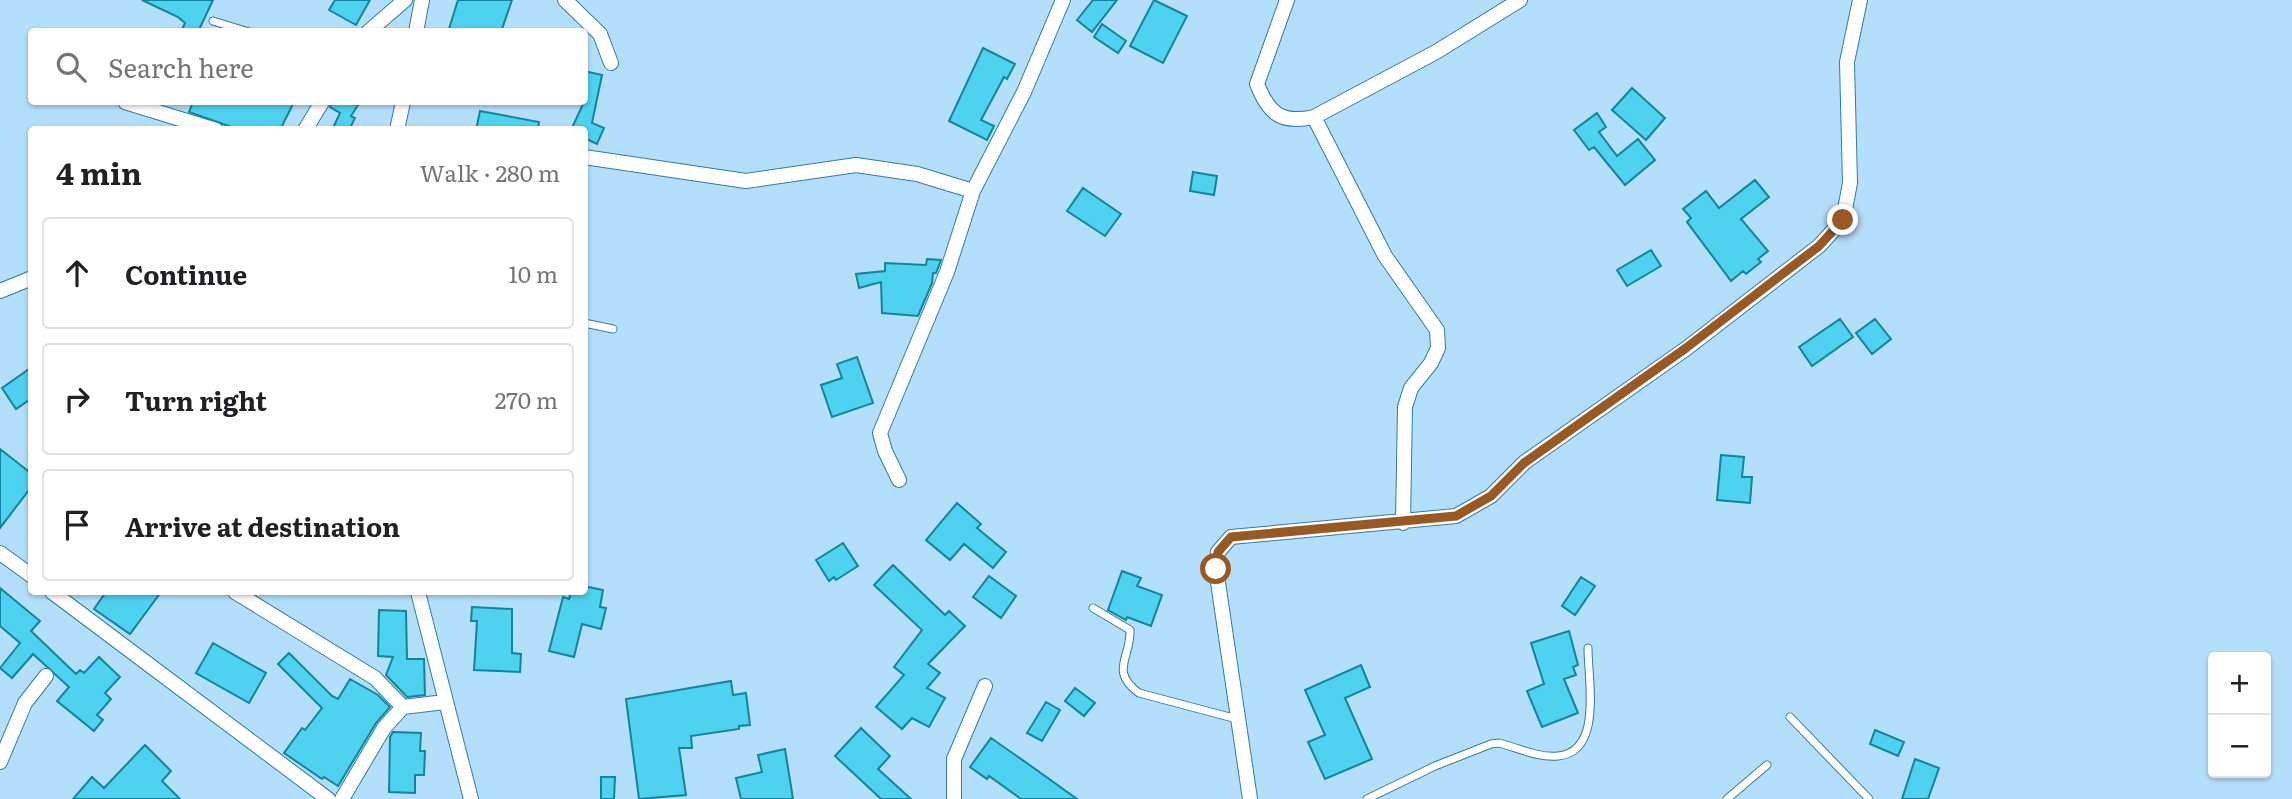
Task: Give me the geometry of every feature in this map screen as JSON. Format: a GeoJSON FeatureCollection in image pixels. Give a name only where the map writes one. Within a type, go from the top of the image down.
{"type":"FeatureCollection","features":[{"type":"Feature","properties":{"kind":"street"},"geometry":{"type":"LineString","coordinates":[[373,28],[405,0]]}},
{"type":"Feature","properties":{"kind":"street"},"geometry":{"type":"LineString","coordinates":[[417,28],[422,0]]}},
{"type":"Feature","properties":{"kind":"street"},"geometry":{"type":"LineString","coordinates":[[565,0],[600,34],[611,63]]}},
{"type":"Feature","properties":{"kind":"street"},"geometry":{"type":"LineString","coordinates":[[900,480],[885,451],[880,433],[947,272],[973,191],[1024,92],[1063,0]]}},
{"type":"Feature","properties":{"kind":"street"},"geometry":{"type":"LineString","coordinates":[[1287,0],[1256,84],[1265,104],[1278,116],[1296,121],[1314,117],[1436,52],[1520,0]]}},
{"type":"Feature","properties":{"kind":"street"},"geometry":{"type":"LineString","coordinates":[[1250,799],[1216,569],[1218,552],[1231,537],[1456,516],[1491,496],[1524,463],[1686,348],[1819,246],[1843,220],[1850,183],[1847,62],[1860,0]]}},
{"type":"Feature","properties":{"kind":"street"},"geometry":{"type":"LineString","coordinates":[[135,105],[203,126]]}},
{"type":"Feature","properties":{"kind":"street"},"geometry":{"type":"LineString","coordinates":[[307,126],[320,105]]}},
{"type":"Feature","properties":{"kind":"street"},"geometry":{"type":"LineString","coordinates":[[398,126],[401,105]]}},
{"type":"Feature","properties":{"kind":"street"},"geometry":{"type":"LineString","coordinates":[[1314,117],[1385,256],[1437,330],[1438,348],[1431,363],[1411,388],[1405,407],[1403,523]]}},
{"type":"Feature","properties":{"kind":"street"},"geometry":{"type":"LineString","coordinates":[[588,158],[746,181],[856,165],[917,174],[973,191]]}},
{"type":"Feature","properties":{"kind":"street"},"geometry":{"type":"LineString","coordinates":[[0,291],[28,280]]}},
{"type":"Feature","properties":{"kind":"street"},"geometry":{"type":"LineString","coordinates":[[0,553],[28,573]]}},
{"type":"Feature","properties":{"kind":"street"},"geometry":{"type":"LineString","coordinates":[[56,595],[328,799]]}},
{"type":"Feature","properties":{"kind":"street"},"geometry":{"type":"LineString","coordinates":[[240,595],[375,678],[403,707]]}},
{"type":"Feature","properties":{"kind":"street"},"geometry":{"type":"LineString","coordinates":[[419,595],[471,799]]}},
{"type":"Feature","properties":{"kind":"street"},"geometry":{"type":"LineString","coordinates":[[0,762],[25,702],[46,676]]}},
{"type":"Feature","properties":{"kind":"street"},"geometry":{"type":"LineString","coordinates":[[954,799],[954,759],[985,686]]}},
{"type":"Feature","properties":{"kind":"street"},"geometry":{"type":"LineString","coordinates":[[342,799],[384,728],[403,707],[445,702]]}},
{"type":"Feature","properties":{"kind":"lane"},"geometry":{"type":"LineString","coordinates":[[213,21],[236,28]]}},
{"type":"Feature","properties":{"kind":"lane"},"geometry":{"type":"LineString","coordinates":[[588,324],[613,329]]}},
{"type":"Feature","properties":{"kind":"lane"},"geometry":{"type":"LineString","coordinates":[[1093,608],[1130,630],[1121,671],[1129,686],[1139,693],[1238,719]]}},
{"type":"Feature","properties":{"kind":"lane"},"geometry":{"type":"LineString","coordinates":[[1367,799],[1435,766],[1491,744],[1499,743],[1556,757],[1576,752],[1585,741],[1589,723],[1588,648]]}},
{"type":"Feature","properties":{"kind":"lane"},"geometry":{"type":"LineString","coordinates":[[1790,717],[1869,799]]}},
{"type":"Feature","properties":{"kind":"lane"},"geometry":{"type":"LineString","coordinates":[[1727,799],[1767,765]]}},
{"type":"Feature","properties":{"kind":"building"},"geometry":{"type":"Polygon","coordinates":[[[142,0],[213,0],[200,28],[183,28],[185,23],[142,0]]]}},
{"type":"Feature","properties":{"kind":"building"},"geometry":{"type":"Polygon","coordinates":[[[335,0],[370,0],[356,25],[329,10],[335,0]]]}},
{"type":"Feature","properties":{"kind":"building"},"geometry":{"type":"Polygon","coordinates":[[[458,0],[512,0],[502,28],[449,28],[458,0]]]}},
{"type":"Feature","properties":{"kind":"building"},"geometry":{"type":"Polygon","coordinates":[[[1093,0],[1117,0],[1092,32],[1077,20],[1093,0]]]}},
{"type":"Feature","properties":{"kind":"building"},"geometry":{"type":"Polygon","coordinates":[[[1154,0],[1187,16],[1163,63],[1130,46],[1154,0]]]}},
{"type":"Feature","properties":{"kind":"building"},"geometry":{"type":"Polygon","coordinates":[[[1102,24],[1126,41],[1118,53],[1094,37],[1102,24]]]}},
{"type":"Feature","properties":{"kind":"building"},"geometry":{"type":"Polygon","coordinates":[[[983,48],[1015,64],[1007,79],[1004,77],[981,120],[994,126],[987,140],[949,121],[983,48]]]}},
{"type":"Feature","properties":{"kind":"building"},"geometry":{"type":"Polygon","coordinates":[[[588,72],[602,75],[592,123],[604,128],[597,144],[588,140],[588,126],[573,126],[583,105],[588,105],[588,72]]]}},
{"type":"Feature","properties":{"kind":"building"},"geometry":{"type":"Polygon","coordinates":[[[1632,88],[1665,118],[1646,140],[1612,110],[1632,88]]]}},
{"type":"Feature","properties":{"kind":"building"},"geometry":{"type":"Polygon","coordinates":[[[192,105],[292,105],[282,126],[229,126],[189,112],[192,105]]]}},
{"type":"Feature","properties":{"kind":"building"},"geometry":{"type":"Polygon","coordinates":[[[358,105],[351,116],[355,118],[351,126],[334,126],[340,113],[330,107],[358,105]]]}},
{"type":"Feature","properties":{"kind":"building"},"geometry":{"type":"Polygon","coordinates":[[[480,111],[539,122],[538,126],[477,126],[480,111]]]}},
{"type":"Feature","properties":{"kind":"building"},"geometry":{"type":"Polygon","coordinates":[[[1597,113],[1606,127],[1599,132],[1617,156],[1638,139],[1655,160],[1625,185],[1594,147],[1589,150],[1574,130],[1597,113]]]}},
{"type":"Feature","properties":{"kind":"building"},"geometry":{"type":"Polygon","coordinates":[[[1193,172],[1217,176],[1214,195],[1190,191],[1193,172]]]}},
{"type":"Feature","properties":{"kind":"building"},"geometry":{"type":"Polygon","coordinates":[[[1755,180],[1769,197],[1741,219],[1768,251],[1758,259],[1761,262],[1746,274],[1743,271],[1731,281],[1687,222],[1691,218],[1683,209],[1706,191],[1719,208],[1755,180]]]}},
{"type":"Feature","properties":{"kind":"building"},"geometry":{"type":"Polygon","coordinates":[[[1083,188],[1121,214],[1105,236],[1067,211],[1083,188]]]}},
{"type":"Feature","properties":{"kind":"building"},"geometry":{"type":"Polygon","coordinates":[[[1651,250],[1661,266],[1627,286],[1617,270],[1651,250]]]}},
{"type":"Feature","properties":{"kind":"building"},"geometry":{"type":"Polygon","coordinates":[[[927,259],[941,260],[936,273],[933,273],[932,283],[918,316],[882,313],[881,282],[859,288],[856,274],[885,271],[885,263],[926,265],[927,259]]]}},
{"type":"Feature","properties":{"kind":"building"},"geometry":{"type":"Polygon","coordinates":[[[1840,319],[1853,337],[1812,366],[1799,347],[1840,319]]]}},
{"type":"Feature","properties":{"kind":"building"},"geometry":{"type":"Polygon","coordinates":[[[1875,319],[1891,339],[1872,354],[1856,333],[1875,319]]]}},
{"type":"Feature","properties":{"kind":"building"},"geometry":{"type":"Polygon","coordinates":[[[857,357],[873,403],[832,417],[821,385],[842,378],[837,364],[857,357]]]}},
{"type":"Feature","properties":{"kind":"building"},"geometry":{"type":"Polygon","coordinates":[[[28,370],[28,401],[16,409],[2,388],[28,370]]]}},
{"type":"Feature","properties":{"kind":"building"},"geometry":{"type":"Polygon","coordinates":[[[0,449],[28,471],[28,491],[0,528],[0,449]]]}},
{"type":"Feature","properties":{"kind":"building"},"geometry":{"type":"Polygon","coordinates":[[[1721,455],[1744,457],[1742,477],[1752,477],[1750,503],[1717,500],[1721,455]]]}},
{"type":"Feature","properties":{"kind":"building"},"geometry":{"type":"Polygon","coordinates":[[[957,503],[981,524],[977,528],[1006,552],[993,568],[964,544],[950,560],[926,540],[957,503]]]}},
{"type":"Feature","properties":{"kind":"building"},"geometry":{"type":"Polygon","coordinates":[[[843,543],[858,566],[836,580],[834,577],[829,581],[816,560],[843,543]]]}},
{"type":"Feature","properties":{"kind":"building"},"geometry":{"type":"Polygon","coordinates":[[[893,565],[945,615],[949,611],[965,626],[928,664],[940,673],[927,688],[945,698],[929,727],[912,718],[902,729],[876,707],[904,675],[894,667],[922,630],[874,585],[893,565]]]}},
{"type":"Feature","properties":{"kind":"building"},"geometry":{"type":"Polygon","coordinates":[[[1122,571],[1141,578],[1137,586],[1162,595],[1151,626],[1127,617],[1126,620],[1108,610],[1122,571]]]}},
{"type":"Feature","properties":{"kind":"building"},"geometry":{"type":"Polygon","coordinates":[[[989,576],[1016,596],[1001,618],[973,597],[989,576]]]}},
{"type":"Feature","properties":{"kind":"building"},"geometry":{"type":"Polygon","coordinates":[[[1581,577],[1595,586],[1575,615],[1562,606],[1581,577]]]}},
{"type":"Feature","properties":{"kind":"building"},"geometry":{"type":"Polygon","coordinates":[[[588,587],[603,590],[600,607],[606,608],[601,629],[582,624],[574,657],[549,651],[563,597],[569,599],[570,595],[588,595],[588,587]]]}},
{"type":"Feature","properties":{"kind":"building"},"geometry":{"type":"Polygon","coordinates":[[[0,588],[40,621],[31,631],[76,674],[80,670],[84,673],[99,657],[120,677],[105,693],[111,699],[97,715],[103,720],[94,731],[57,701],[69,687],[33,654],[12,678],[0,668],[20,643],[0,626],[0,588]]]}},
{"type":"Feature","properties":{"kind":"building"},"geometry":{"type":"Polygon","coordinates":[[[104,595],[159,595],[130,634],[94,609],[104,595]]]}},
{"type":"Feature","properties":{"kind":"building"},"geometry":{"type":"Polygon","coordinates":[[[472,607],[512,609],[512,653],[521,654],[520,672],[474,670],[477,621],[471,621],[472,607]]]}},
{"type":"Feature","properties":{"kind":"building"},"geometry":{"type":"Polygon","coordinates":[[[379,610],[406,611],[407,659],[424,659],[425,695],[407,697],[386,675],[393,657],[378,656],[379,610]]]}},
{"type":"Feature","properties":{"kind":"building"},"geometry":{"type":"Polygon","coordinates":[[[1569,631],[1578,665],[1573,667],[1576,675],[1564,679],[1578,713],[1542,727],[1527,691],[1544,684],[1531,643],[1569,631]]]}},
{"type":"Feature","properties":{"kind":"building"},"geometry":{"type":"Polygon","coordinates":[[[213,643],[266,673],[249,703],[196,673],[213,643]]]}},
{"type":"Feature","properties":{"kind":"building"},"geometry":{"type":"Polygon","coordinates":[[[289,653],[332,696],[338,699],[350,679],[378,695],[390,707],[376,723],[338,786],[324,777],[322,779],[284,753],[302,728],[305,730],[322,708],[278,664],[289,653]]]}},
{"type":"Feature","properties":{"kind":"building"},"geometry":{"type":"Polygon","coordinates":[[[1361,665],[1370,687],[1345,698],[1372,759],[1325,779],[1308,742],[1325,735],[1305,690],[1361,665]]]}},
{"type":"Feature","properties":{"kind":"building"},"geometry":{"type":"Polygon","coordinates":[[[731,681],[733,695],[746,693],[750,725],[691,736],[692,748],[679,748],[686,795],[639,799],[626,699],[731,681]]]}},
{"type":"Feature","properties":{"kind":"building"},"geometry":{"type":"Polygon","coordinates":[[[1075,688],[1095,703],[1084,716],[1065,701],[1075,688]]]}},
{"type":"Feature","properties":{"kind":"building"},"geometry":{"type":"Polygon","coordinates":[[[1046,702],[1060,710],[1042,741],[1027,733],[1046,702]]]}},
{"type":"Feature","properties":{"kind":"building"},"geometry":{"type":"Polygon","coordinates":[[[861,728],[890,756],[878,769],[911,799],[881,799],[835,756],[861,728]]]}},
{"type":"Feature","properties":{"kind":"building"},"geometry":{"type":"Polygon","coordinates":[[[1875,730],[1904,742],[1898,756],[1870,744],[1875,730]]]}},
{"type":"Feature","properties":{"kind":"building"},"geometry":{"type":"Polygon","coordinates":[[[393,732],[421,733],[420,751],[425,751],[424,775],[415,775],[415,793],[389,792],[390,737],[393,732]]]}},
{"type":"Feature","properties":{"kind":"building"},"geometry":{"type":"Polygon","coordinates":[[[991,738],[1077,799],[1021,799],[989,776],[987,779],[970,767],[991,738]]]}},
{"type":"Feature","properties":{"kind":"building"},"geometry":{"type":"Polygon","coordinates":[[[145,745],[171,771],[162,781],[180,799],[73,799],[92,777],[104,788],[145,745]]]}},
{"type":"Feature","properties":{"kind":"building"},"geometry":{"type":"Polygon","coordinates":[[[785,749],[793,799],[741,799],[736,778],[762,772],[758,755],[785,749]]]}},
{"type":"Feature","properties":{"kind":"building"},"geometry":{"type":"Polygon","coordinates":[[[1915,759],[1939,768],[1928,799],[1902,799],[1915,759]]]}},
{"type":"Feature","properties":{"kind":"building"},"geometry":{"type":"Polygon","coordinates":[[[601,777],[615,777],[614,799],[601,799],[601,777]]]}},
{"type":"Feature","properties":{"kind":"route"},"geometry":{"type":"LineString","coordinates":[[1216,569],[1218,552],[1231,537],[1456,516],[1491,496],[1524,463],[1686,348],[1819,246],[1843,220]]}}]}
